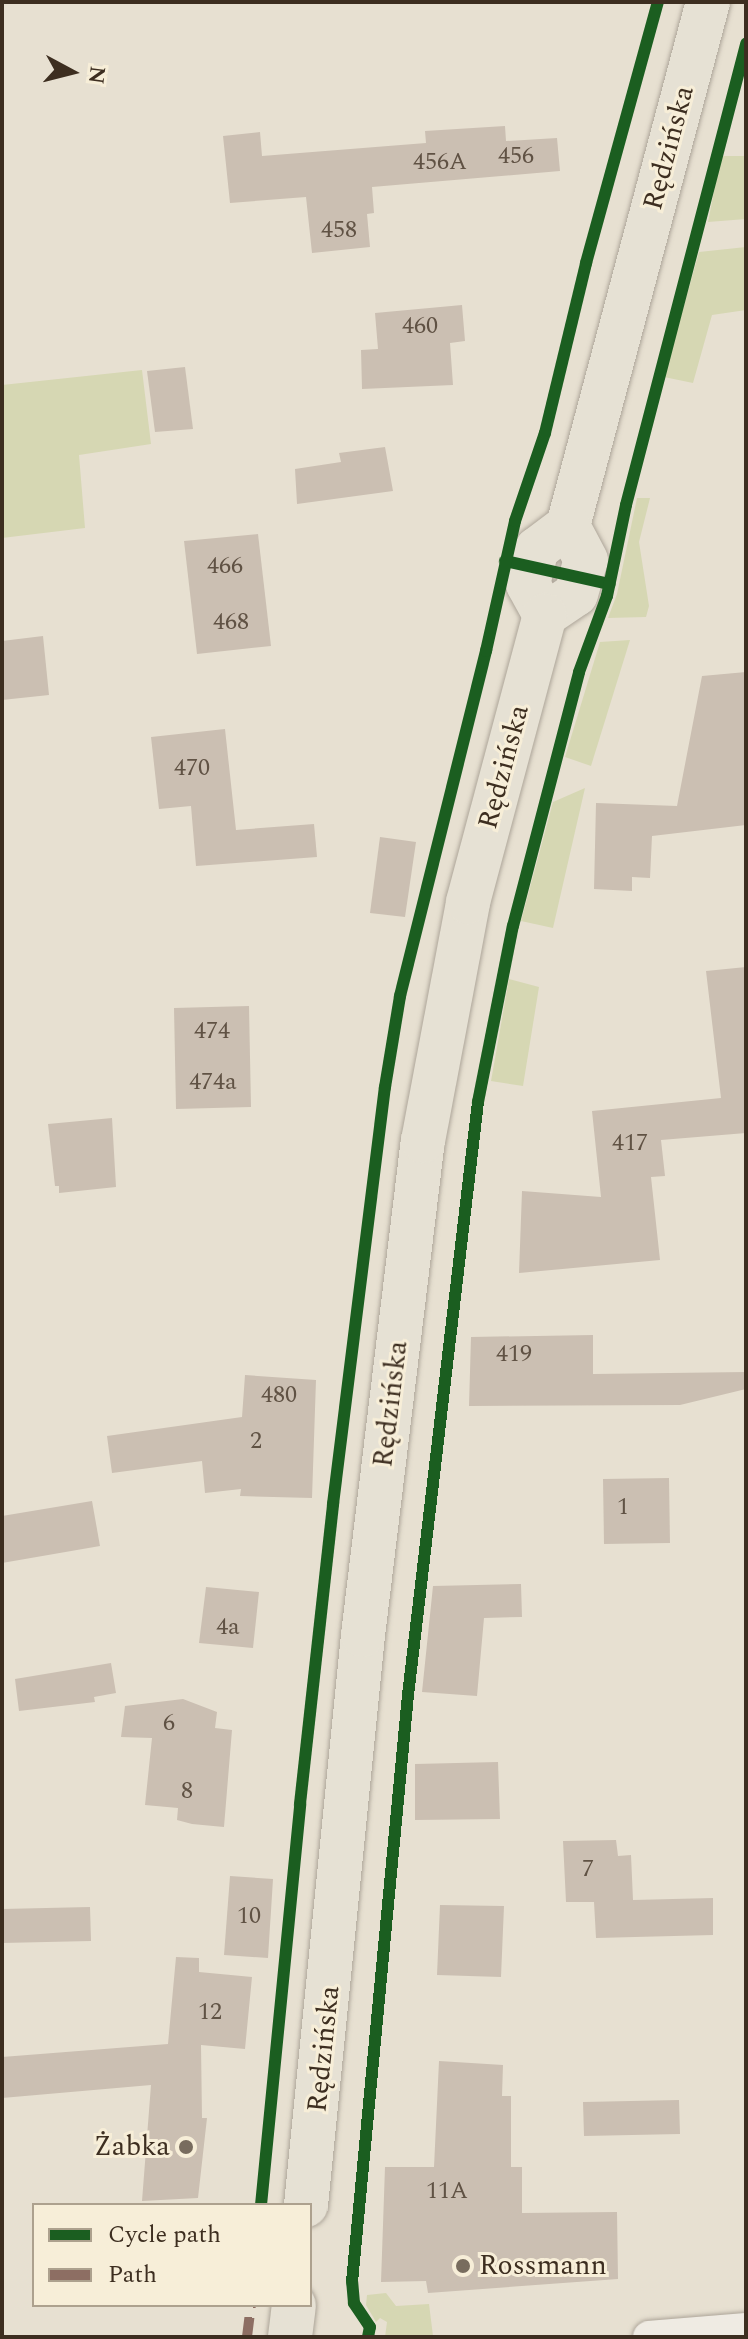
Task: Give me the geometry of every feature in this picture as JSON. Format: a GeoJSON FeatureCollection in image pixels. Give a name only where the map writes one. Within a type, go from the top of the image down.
{"type":"FeatureCollection","features":[{"type":"Feature","properties":{"kind":"main road","name":"Rędzińska"},"geometry":{"type":"LineString","coordinates":[[306,2203],[363,1635],[423,1141],[468,902],[545,615],[576,594],[586,560],[568,526],[708,2]]}},
{"type":"Feature","properties":{"kind":"main road"},"geometry":{"type":"LineString","coordinates":[[290,2337],[294,2307]]}},
{"type":"Feature","properties":{"kind":"street"},"geometry":{"type":"LineString","coordinates":[[649,2337],[746,2329]]}},
{"type":"Feature","properties":{"kind":"green space"},"geometry":{"type":"Polygon","coordinates":[[[721,156],[746,156],[746,219],[708,222],[721,156]]]}},
{"type":"Feature","properties":{"kind":"green space"},"geometry":{"type":"Polygon","coordinates":[[[746,247],[746,310],[712,315],[693,383],[664,377],[699,252],[746,247]]]}},
{"type":"Feature","properties":{"kind":"green space"},"geometry":{"type":"Polygon","coordinates":[[[142,370],[151,444],[79,455],[85,528],[2,538],[2,385],[142,370]]]}},
{"type":"Feature","properties":{"kind":"green space"},"geometry":{"type":"Polygon","coordinates":[[[637,498],[650,498],[639,542],[649,606],[646,617],[608,618],[617,594],[637,498]]]}},
{"type":"Feature","properties":{"kind":"green space"},"geometry":{"type":"Polygon","coordinates":[[[630,640],[591,766],[565,757],[600,642],[630,640]]]}},
{"type":"Feature","properties":{"kind":"green space"},"geometry":{"type":"Polygon","coordinates":[[[585,788],[553,928],[521,921],[553,802],[585,788]]]}},
{"type":"Feature","properties":{"kind":"green space"},"geometry":{"type":"Polygon","coordinates":[[[509,979],[539,987],[523,1086],[491,1081],[509,979]]]}},
{"type":"Feature","properties":{"kind":"green space"},"geometry":{"type":"Polygon","coordinates":[[[386,2293],[396,2306],[429,2304],[433,2336],[385,2337],[387,2322],[380,2318],[376,2322],[366,2305],[367,2295],[386,2293]]]}},
{"type":"Feature","properties":{"kind":"building"},"geometry":{"type":"Polygon","coordinates":[[[505,126],[506,141],[557,138],[560,171],[372,187],[374,213],[367,214],[370,247],[312,253],[306,197],[230,203],[223,136],[260,132],[262,156],[426,143],[425,131],[505,126]]]}},
{"type":"Feature","properties":{"kind":"building"},"geometry":{"type":"Polygon","coordinates":[[[462,305],[465,341],[450,343],[453,385],[362,389],[361,350],[378,349],[375,313],[462,305]]]}},
{"type":"Feature","properties":{"kind":"building"},"geometry":{"type":"Polygon","coordinates":[[[185,367],[193,429],[155,432],[147,371],[185,367]]]}},
{"type":"Feature","properties":{"kind":"building"},"geometry":{"type":"Polygon","coordinates":[[[385,447],[393,491],[297,504],[295,469],[341,462],[339,453],[385,447]]]}},
{"type":"Feature","properties":{"kind":"building"},"geometry":{"type":"Polygon","coordinates":[[[258,534],[271,646],[197,654],[184,541],[258,534]]]}},
{"type":"Feature","properties":{"kind":"building"},"geometry":{"type":"Polygon","coordinates":[[[43,636],[49,695],[2,700],[2,641],[43,636]]]}},
{"type":"Feature","properties":{"kind":"building"},"geometry":{"type":"Polygon","coordinates":[[[746,672],[746,825],[652,836],[650,878],[632,877],[632,891],[594,889],[596,803],[677,806],[702,676],[746,672]]]}},
{"type":"Feature","properties":{"kind":"building"},"geometry":{"type":"Polygon","coordinates":[[[225,729],[236,830],[314,824],[317,857],[196,866],[191,806],[159,809],[151,737],[225,729]]]}},
{"type":"Feature","properties":{"kind":"building"},"geometry":{"type":"Polygon","coordinates":[[[380,837],[416,842],[405,917],[370,913],[380,837]]]}},
{"type":"Feature","properties":{"kind":"building"},"geometry":{"type":"Polygon","coordinates":[[[746,967],[746,1133],[661,1140],[665,1176],[651,1177],[660,1260],[519,1273],[522,1191],[601,1197],[592,1111],[721,1098],[706,971],[746,967]]]}},
{"type":"Feature","properties":{"kind":"building"},"geometry":{"type":"Polygon","coordinates":[[[249,1006],[251,1107],[176,1109],[174,1008],[249,1006]]]}},
{"type":"Feature","properties":{"kind":"building"},"geometry":{"type":"Polygon","coordinates":[[[112,1118],[116,1187],[59,1193],[59,1186],[55,1186],[48,1124],[112,1118]]]}},
{"type":"Feature","properties":{"kind":"building"},"geometry":{"type":"Polygon","coordinates":[[[593,1335],[593,1374],[746,1372],[746,1389],[680,1405],[469,1406],[471,1337],[593,1335]]]}},
{"type":"Feature","properties":{"kind":"building"},"geometry":{"type":"Polygon","coordinates":[[[245,1375],[316,1380],[312,1498],[240,1496],[241,1489],[205,1493],[202,1461],[112,1473],[107,1436],[242,1417],[245,1375]]]}},
{"type":"Feature","properties":{"kind":"building"},"geometry":{"type":"Polygon","coordinates":[[[669,1478],[670,1543],[604,1544],[603,1479],[669,1478]]]}},
{"type":"Feature","properties":{"kind":"building"},"geometry":{"type":"Polygon","coordinates":[[[92,1501],[100,1546],[2,1563],[2,1516],[92,1501]]]}},
{"type":"Feature","properties":{"kind":"building"},"geometry":{"type":"Polygon","coordinates":[[[521,1584],[522,1617],[484,1618],[477,1696],[422,1692],[433,1586],[521,1584]]]}},
{"type":"Feature","properties":{"kind":"building"},"geometry":{"type":"Polygon","coordinates":[[[206,1587],[259,1592],[253,1648],[199,1643],[206,1587]]]}},
{"type":"Feature","properties":{"kind":"building"},"geometry":{"type":"Polygon","coordinates":[[[111,1663],[116,1693],[94,1697],[95,1702],[19,1711],[15,1679],[111,1663]]]}},
{"type":"Feature","properties":{"kind":"building"},"geometry":{"type":"Polygon","coordinates":[[[183,1699],[217,1712],[215,1728],[232,1730],[224,1827],[177,1820],[178,1808],[145,1805],[152,1738],[121,1737],[125,1706],[183,1699]]]}},
{"type":"Feature","properties":{"kind":"building"},"geometry":{"type":"Polygon","coordinates":[[[498,1762],[500,1819],[415,1820],[415,1764],[498,1762]]]}},
{"type":"Feature","properties":{"kind":"building"},"geometry":{"type":"Polygon","coordinates":[[[616,1840],[618,1856],[631,1855],[633,1900],[713,1898],[713,1935],[596,1938],[594,1902],[566,1902],[563,1841],[616,1840]]]}},
{"type":"Feature","properties":{"kind":"building"},"geometry":{"type":"Polygon","coordinates":[[[230,1876],[273,1879],[268,1958],[224,1955],[230,1876]]]}},
{"type":"Feature","properties":{"kind":"building"},"geometry":{"type":"Polygon","coordinates":[[[440,1905],[504,1906],[501,1977],[437,1975],[440,1905]]]}},
{"type":"Feature","properties":{"kind":"building"},"geometry":{"type":"Polygon","coordinates":[[[90,1907],[91,1941],[2,1943],[2,1909],[90,1907]]]}},
{"type":"Feature","properties":{"kind":"building"},"geometry":{"type":"Polygon","coordinates":[[[176,1957],[199,1958],[199,1972],[252,1977],[245,2049],[201,2045],[202,2118],[207,2118],[198,2198],[142,2201],[151,2085],[2,2098],[2,2057],[168,2044],[176,1957]]]}},
{"type":"Feature","properties":{"kind":"building"},"geometry":{"type":"Polygon","coordinates":[[[439,2061],[503,2065],[502,2096],[511,2096],[511,2167],[522,2167],[522,2213],[617,2212],[618,2279],[428,2293],[426,2281],[381,2282],[385,2167],[434,2167],[439,2061]]]}},
{"type":"Feature","properties":{"kind":"building"},"geometry":{"type":"Polygon","coordinates":[[[679,2100],[680,2134],[584,2136],[583,2102],[679,2100]]]}},
{"type":"Feature","properties":{"kind":"marked path"},"geometry":{"type":"LineString","coordinates":[[247,2337],[251,2307]]}},
{"type":"Feature","properties":{"kind":"cycle path"},"geometry":{"type":"LineString","coordinates":[[261,2203],[333,1504],[385,1087],[400,996],[486,651],[515,521],[545,433],[586,263],[658,2]]}},
{"type":"Feature","properties":{"kind":"cycle path"},"geometry":{"type":"LineString","coordinates":[[368,2337],[370,2327],[354,2303],[352,2282],[408,1695],[478,1102],[513,926],[579,672],[607,596],[626,505],[746,43]]}},
{"type":"Feature","properties":{"kind":"cycle path"},"geometry":{"type":"LineString","coordinates":[[505,561],[610,584]]}},
{"type":"Feature","properties":{"kind":"place","name":"Żabka"},"geometry":{"type":"Point","coordinates":[186,2147]}},
{"type":"Feature","properties":{"kind":"place","name":"Rossmann"},"geometry":{"type":"Point","coordinates":[463,2266]}}]}
